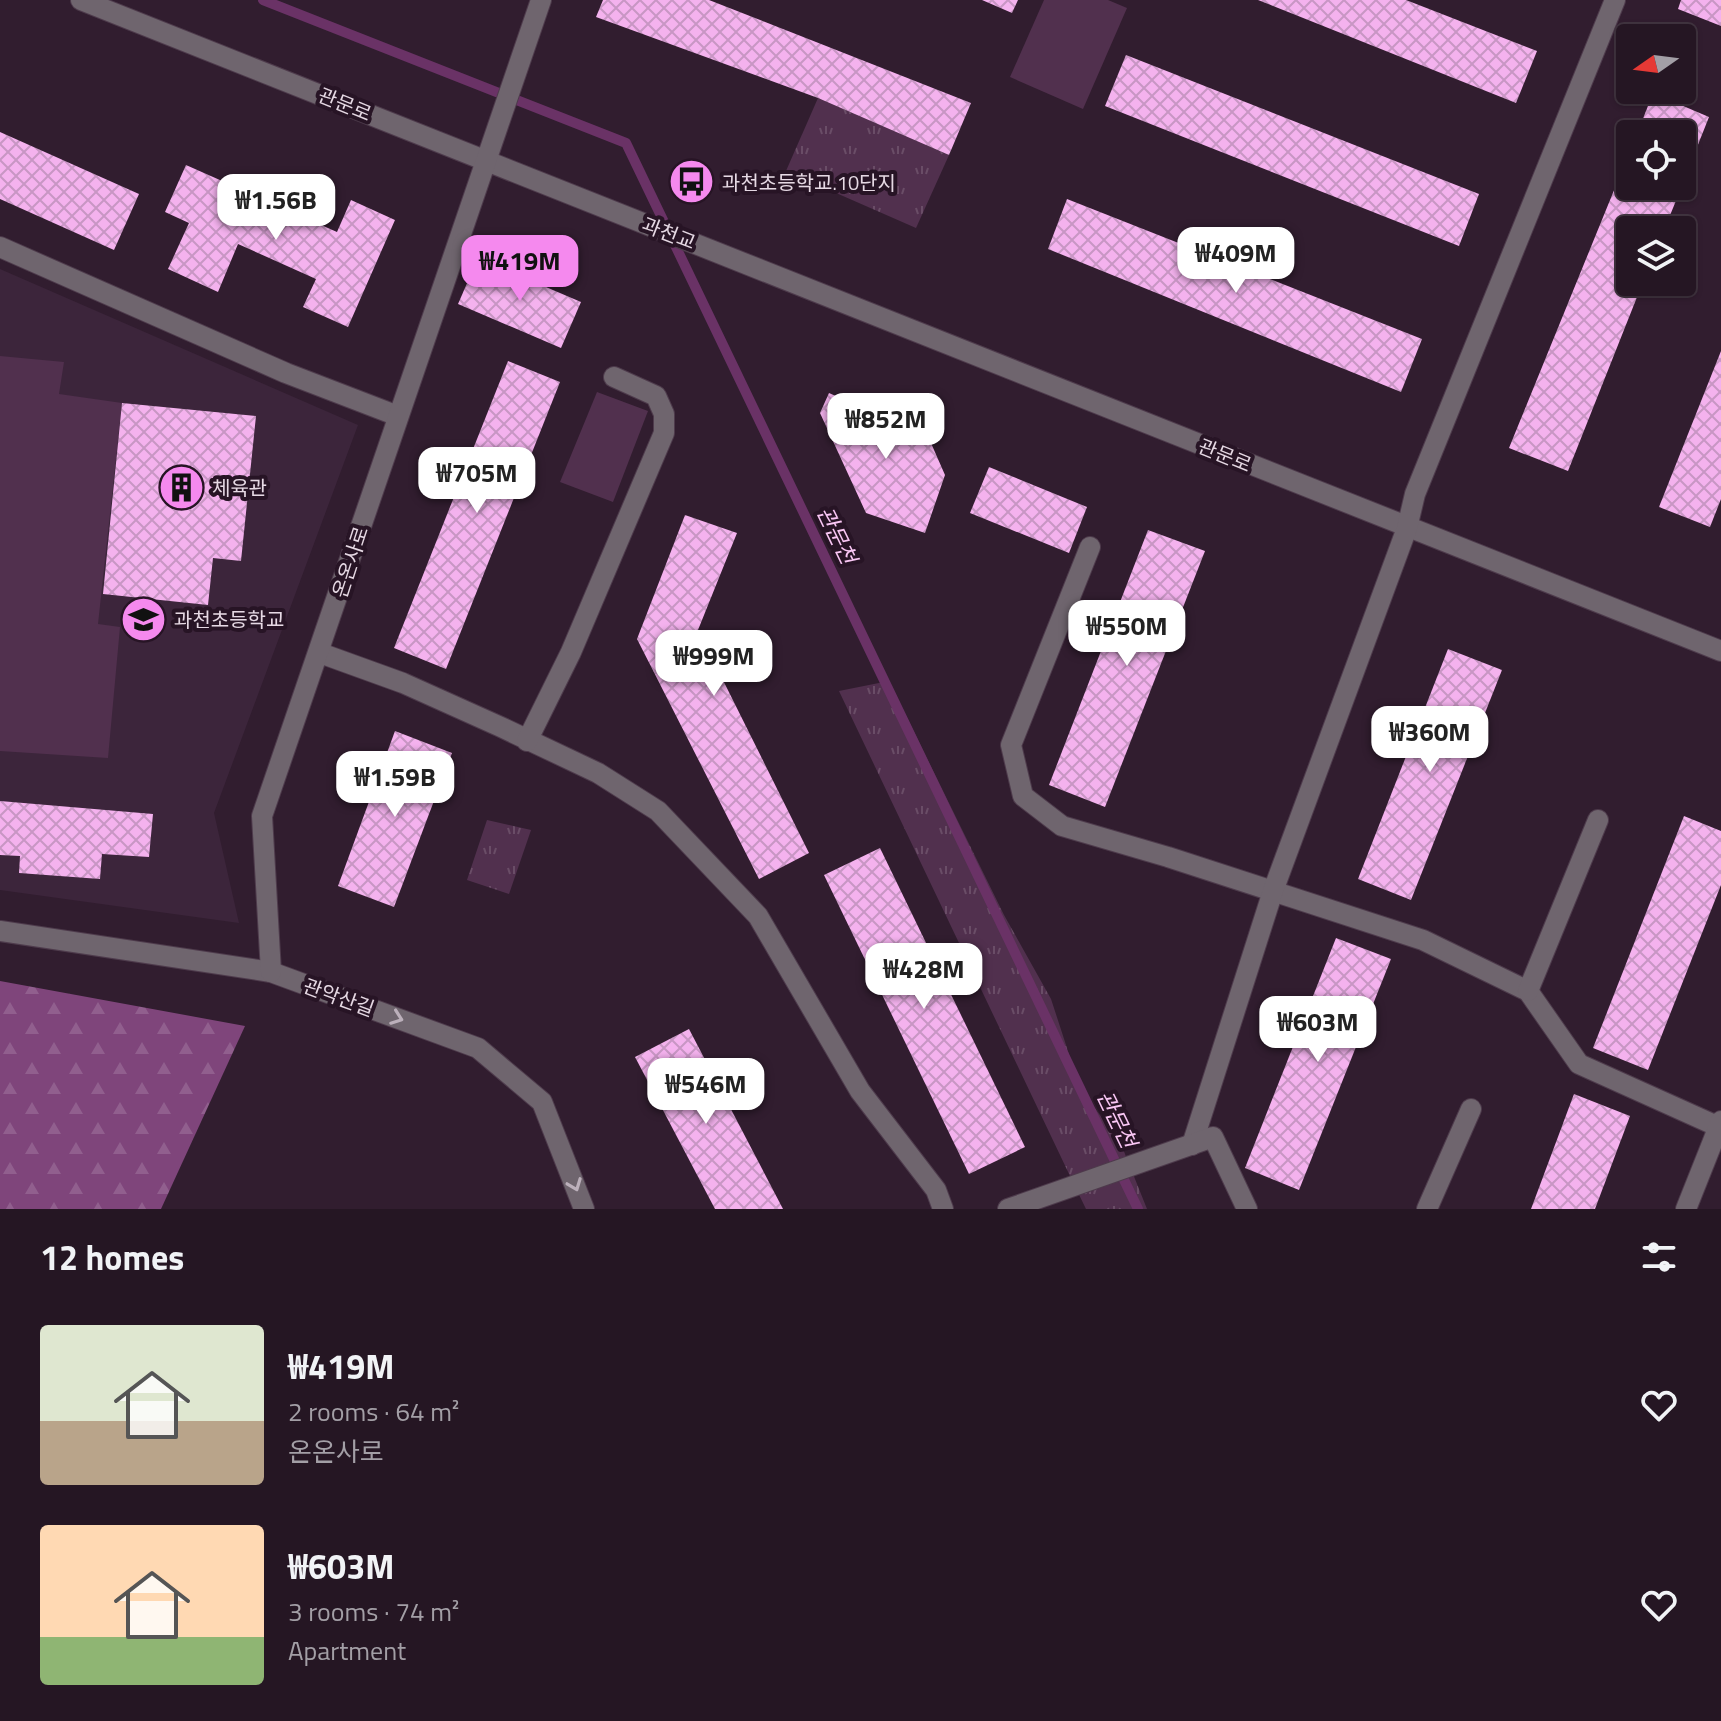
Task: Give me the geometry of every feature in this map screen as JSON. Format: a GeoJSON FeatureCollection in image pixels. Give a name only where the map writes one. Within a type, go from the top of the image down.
{"type":"FeatureCollection","features":[{"type":"Feature","properties":{"kind":"street","name":"관문로"},"geometry":{"type":"LineString","coordinates":[[81,0],[608,209]]}},
{"type":"Feature","properties":{"kind":"street"},"geometry":{"type":"LineString","coordinates":[[1192,1145],[1273,891],[1407,528],[1415,494],[1615,0]]}},
{"type":"Feature","properties":{"kind":"street","name":"온온사로"},"geometry":{"type":"LineString","coordinates":[[271,972],[262,816],[540,2]]}},
{"type":"Feature","properties":{"kind":"street","name":"과천교"},"geometry":{"type":"LineString","coordinates":[[608,209],[730,257]]}},
{"type":"Feature","properties":{"kind":"street"},"geometry":{"type":"LineString","coordinates":[[0,247],[286,373],[398,416]]}},
{"type":"Feature","properties":{"kind":"street","name":"관문로"},"geometry":{"type":"LineString","coordinates":[[730,257],[1721,651]]}},
{"type":"Feature","properties":{"kind":"street"},"geometry":{"type":"LineString","coordinates":[[527,741],[571,652],[664,433],[664,414],[656,396],[614,377]]}},
{"type":"Feature","properties":{"kind":"street"},"geometry":{"type":"LineString","coordinates":[[1090,547],[1011,745],[1023,796],[1062,826],[1423,940],[1528,991],[1579,1064],[1720,1124],[1686,1209]]}},
{"type":"Feature","properties":{"kind":"street"},"geometry":{"type":"LineString","coordinates":[[320,653],[403,683],[598,773],[658,811],[758,916],[860,1091],[936,1190],[943,1209]]}},
{"type":"Feature","properties":{"kind":"street"},"geometry":{"type":"LineString","coordinates":[[1528,991],[1598,820]]}},
{"type":"Feature","properties":{"kind":"street","name":"관악산길"},"geometry":{"type":"LineString","coordinates":[[0,931],[271,972],[478,1048],[542,1102],[584,1209]]}},
{"type":"Feature","properties":{"kind":"street"},"geometry":{"type":"LineString","coordinates":[[1427,1209],[1471,1109]]}},
{"type":"Feature","properties":{"kind":"street"},"geometry":{"type":"LineString","coordinates":[[1008,1209],[1213,1137],[1247,1209]]}},
{"type":"Feature","properties":{"kind":"shaded area","name":"과천초등학교"},"geometry":{"type":"Polygon","coordinates":[[[0,269],[358,425],[214,813],[239,923],[0,890],[0,269]]]}},
{"type":"Feature","properties":{"kind":"green space"},"geometry":{"type":"Polygon","coordinates":[[[1044,0],[1108,0],[1127,8],[1083,109],[1010,77],[1044,0]]]}},
{"type":"Feature","properties":{"kind":"green space"},"geometry":{"type":"Polygon","coordinates":[[[818,98],[949,155],[916,228],[786,171],[818,98]]]}},
{"type":"Feature","properties":{"kind":"green space"},"geometry":{"type":"Polygon","coordinates":[[[0,356],[64,362],[59,394],[122,403],[98,624],[120,627],[108,758],[0,751],[0,356]]]}},
{"type":"Feature","properties":{"kind":"green space"},"geometry":{"type":"Polygon","coordinates":[[[597,392],[648,411],[613,502],[560,482],[597,392]]]}},
{"type":"Feature","properties":{"kind":"green space"},"geometry":{"type":"Polygon","coordinates":[[[889,681],[1004,915],[1051,999],[1080,1088],[1121,1144],[1147,1209],[1086,1209],[839,691],[889,681]]]}},
{"type":"Feature","properties":{"kind":"green space"},"geometry":{"type":"Polygon","coordinates":[[[487,820],[531,830],[509,894],[467,880],[487,820]]]}},
{"type":"Feature","properties":{"kind":"green space"},"geometry":{"type":"Polygon","coordinates":[[[0,981],[245,1026],[161,1209],[0,1209],[0,981]]]}},
{"type":"Feature","properties":{"kind":"building"},"geometry":{"type":"Polygon","coordinates":[[[603,0],[709,0],[971,103],[949,155],[818,98],[596,17],[603,0]]]}},
{"type":"Feature","properties":{"kind":"building"},"geometry":{"type":"Polygon","coordinates":[[[982,0],[1018,0],[1012,13],[982,0]]]}},
{"type":"Feature","properties":{"kind":"building"},"geometry":{"type":"Polygon","coordinates":[[[1258,0],[1406,0],[1537,51],[1516,103],[1258,0]]]}},
{"type":"Feature","properties":{"kind":"building"},"geometry":{"type":"Polygon","coordinates":[[[1681,0],[1721,0],[1721,26],[1678,9],[1681,0]]]}},
{"type":"Feature","properties":{"kind":"building"},"geometry":{"type":"Polygon","coordinates":[[[1126,55],[1479,194],[1459,246],[1105,106],[1126,55]]]}},
{"type":"Feature","properties":{"kind":"building"},"geometry":{"type":"Polygon","coordinates":[[[1649,104],[1679,104],[1709,117],[1696,150],[1696,120],[1642,120],[1649,104]]]}},
{"type":"Feature","properties":{"kind":"building"},"geometry":{"type":"Polygon","coordinates":[[[0,132],[139,194],[114,250],[0,199],[0,132]]]}},
{"type":"Feature","properties":{"kind":"building"},"geometry":{"type":"Polygon","coordinates":[[[186,165],[337,232],[351,200],[395,220],[348,327],[303,307],[316,279],[238,244],[218,292],[168,269],[189,223],[165,212],[186,165]]]}},
{"type":"Feature","properties":{"kind":"building"},"geometry":{"type":"Polygon","coordinates":[[[1616,185],[1616,200],[1676,200],[1670,216],[1616,216],[1616,296],[1637,296],[1568,471],[1509,448],[1616,185]]]}},
{"type":"Feature","properties":{"kind":"building"},"geometry":{"type":"Polygon","coordinates":[[[1067,199],[1422,339],[1401,392],[1048,249],[1067,199]]]}},
{"type":"Feature","properties":{"kind":"building"},"geometry":{"type":"Polygon","coordinates":[[[478,258],[581,302],[561,348],[458,304],[478,258]]]}},
{"type":"Feature","properties":{"kind":"building"},"geometry":{"type":"Polygon","coordinates":[[[1721,351],[1721,499],[1710,527],[1659,507],[1721,351]]]}},
{"type":"Feature","properties":{"kind":"building"},"geometry":{"type":"Polygon","coordinates":[[[508,361],[560,382],[446,669],[394,648],[508,361]]]}},
{"type":"Feature","properties":{"kind":"building"},"geometry":{"type":"Polygon","coordinates":[[[829,393],[847,401],[857,396],[861,407],[872,402],[875,409],[883,405],[886,413],[897,409],[901,418],[908,414],[912,422],[920,418],[945,475],[925,533],[866,513],[820,413],[829,393]]]}},
{"type":"Feature","properties":{"kind":"building","name":"체육관"},"geometry":{"type":"Polygon","coordinates":[[[122,403],[256,416],[241,561],[213,558],[208,605],[103,594],[122,403]]]}},
{"type":"Feature","properties":{"kind":"building"},"geometry":{"type":"Polygon","coordinates":[[[989,467],[1087,507],[1069,553],[970,513],[989,467]]]}},
{"type":"Feature","properties":{"kind":"building"},"geometry":{"type":"Polygon","coordinates":[[[685,515],[737,533],[698,630],[809,853],[759,879],[637,639],[685,515]]]}},
{"type":"Feature","properties":{"kind":"building"},"geometry":{"type":"Polygon","coordinates":[[[1148,530],[1205,551],[1105,807],[1049,785],[1148,530]]]}},
{"type":"Feature","properties":{"kind":"building"},"geometry":{"type":"Polygon","coordinates":[[[1448,649],[1502,670],[1411,900],[1358,879],[1448,649]]]}},
{"type":"Feature","properties":{"kind":"building"},"geometry":{"type":"Polygon","coordinates":[[[395,731],[452,753],[394,907],[338,886],[395,731]]]}},
{"type":"Feature","properties":{"kind":"building"},"geometry":{"type":"Polygon","coordinates":[[[0,801],[153,814],[149,857],[102,854],[100,879],[19,873],[20,856],[0,855],[0,801]]]}},
{"type":"Feature","properties":{"kind":"building"},"geometry":{"type":"Polygon","coordinates":[[[1684,816],[1721,831],[1721,885],[1648,1070],[1593,1048],[1684,816]]]}},
{"type":"Feature","properties":{"kind":"building"},"geometry":{"type":"Polygon","coordinates":[[[880,848],[1025,1147],[969,1174],[824,875],[880,848]]]}},
{"type":"Feature","properties":{"kind":"building"},"geometry":{"type":"Polygon","coordinates":[[[1336,938],[1391,959],[1299,1190],[1245,1168],[1336,938]]]}},
{"type":"Feature","properties":{"kind":"building"},"geometry":{"type":"Polygon","coordinates":[[[689,1029],[783,1209],[715,1209],[635,1057],[689,1029]]]}},
{"type":"Feature","properties":{"kind":"building"},"geometry":{"type":"Polygon","coordinates":[[[1574,1094],[1630,1116],[1595,1209],[1531,1209],[1574,1094]]]}},
{"type":"Feature","properties":{"kind":"waterway","name":"관문천"},"geometry":{"type":"LineString","coordinates":[[263,0],[626,143],[1138,1209]]}},
{"type":"Feature","properties":{"kind":"place","name":"과천초등학교.10단지"},"geometry":{"type":"Point","coordinates":[691,182]}},
{"type":"Feature","properties":{"kind":"place","name":"체육관"},"geometry":{"type":"Point","coordinates":[181,487]}},
{"type":"Feature","properties":{"kind":"place","name":"과천초등학교"},"geometry":{"type":"Point","coordinates":[143,619]}}]}
